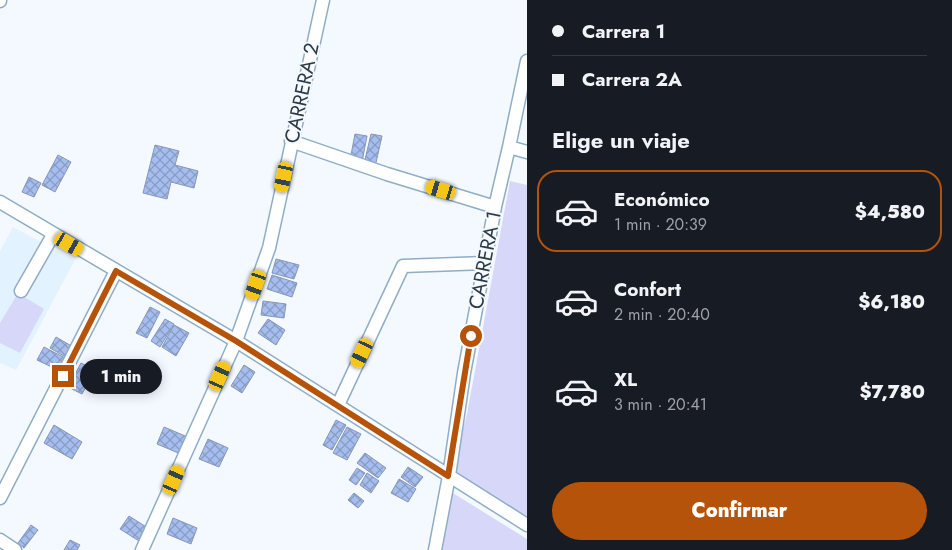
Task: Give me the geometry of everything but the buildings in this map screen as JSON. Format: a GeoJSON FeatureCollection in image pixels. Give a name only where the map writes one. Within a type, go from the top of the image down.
{"type":"FeatureCollection","features":[{"type":"Feature","properties":{"kind":"street","name":"CARRERA 2"},"geometry":{"type":"LineString","coordinates":[[142,550],[236,341],[268,248],[323,0]]}},
{"type":"Feature","properties":{"kind":"street","name":"CARRERA 1"},"geometry":{"type":"LineString","coordinates":[[435,550],[464,372],[495,207],[525,86],[527,61]]}},
{"type":"Feature","properties":{"kind":"street"},"geometry":{"type":"LineString","coordinates":[[291,141],[387,174],[495,207]]}},
{"type":"Feature","properties":{"kind":"street"},"geometry":{"type":"LineString","coordinates":[[509,147],[527,152]]}},
{"type":"Feature","properties":{"kind":"street"},"geometry":{"type":"LineString","coordinates":[[0,202],[53,235],[236,341],[527,525]]}},
{"type":"Feature","properties":{"kind":"street"},"geometry":{"type":"LineString","coordinates":[[21,291],[53,235]]}},
{"type":"Feature","properties":{"kind":"street"},"geometry":{"type":"LineString","coordinates":[[338,405],[403,266],[485,263]]}},
{"type":"Feature","properties":{"kind":"street"},"geometry":{"type":"LineString","coordinates":[[0,498],[116,271]]}},
{"type":"Feature","properties":{"kind":"street"},"geometry":{"type":"LineString","coordinates":[[0,540],[14,550]]}},
{"type":"Feature","properties":{"kind":"shaded area"},"geometry":{"type":"Polygon","coordinates":[[[510,181],[527,185],[527,525],[450,477],[467,414],[510,181]]]}},
{"type":"Feature","properties":{"kind":"shaded area"},"geometry":{"type":"Polygon","coordinates":[[[13,227],[75,260],[16,370],[0,363],[0,251],[13,227]]]}},
{"type":"Feature","properties":{"kind":"shaded area"},"geometry":{"type":"Polygon","coordinates":[[[18,293],[44,309],[20,353],[0,343],[0,323],[18,293]]]}},
{"type":"Feature","properties":{"kind":"shaded area"},"geometry":{"type":"Polygon","coordinates":[[[448,490],[527,539],[527,550],[435,550],[448,490]]]}},
{"type":"Feature","properties":{"kind":"route"},"geometry":{"type":"LineString","coordinates":[[63,376],[116,271],[236,341],[448,476],[471,336]]}}]}
